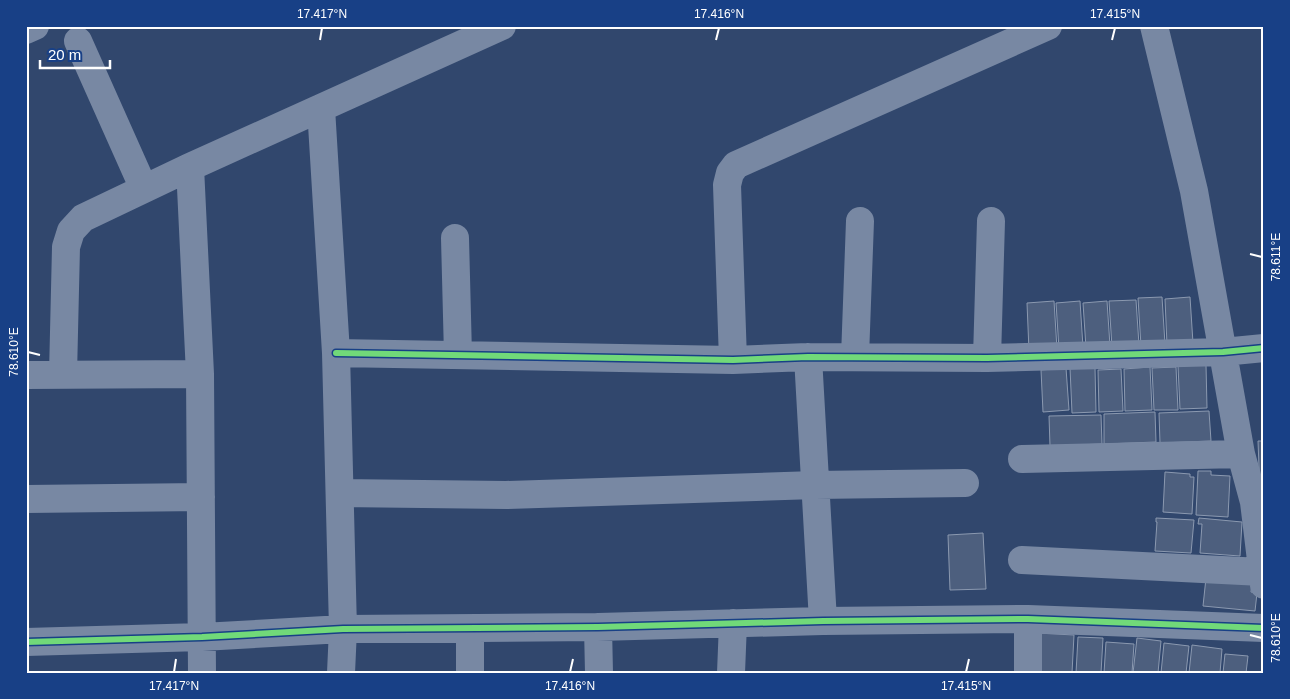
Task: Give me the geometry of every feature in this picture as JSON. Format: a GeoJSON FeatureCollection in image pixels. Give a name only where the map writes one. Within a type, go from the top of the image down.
{"type":"FeatureCollection","features":[{"type":"Feature","properties":{"kind":"street"},"geometry":{"type":"LineString","coordinates":[[26,30],[34,26]]}},
{"type":"Feature","properties":{"kind":"street"},"geometry":{"type":"LineString","coordinates":[[63,375],[66,247],[71,231],[84,218],[190,167],[502,26]]}},
{"type":"Feature","properties":{"kind":"street"},"geometry":{"type":"LineString","coordinates":[[733,360],[727,185],[730,173],[736,165],[1048,26]]}},
{"type":"Feature","properties":{"kind":"street"},"geometry":{"type":"LineString","coordinates":[[1022,560],[1263,579],[1259,503],[1241,454],[1194,191],[1154,26]]}},
{"type":"Feature","properties":{"kind":"street"},"geometry":{"type":"LineString","coordinates":[[78,41],[144,189]]}},
{"type":"Feature","properties":{"kind":"street"},"geometry":{"type":"LineString","coordinates":[[321,108],[336,353],[343,629],[340,673]]}},
{"type":"Feature","properties":{"kind":"street"},"geometry":{"type":"LineString","coordinates":[[190,167],[200,374],[202,673]]}},
{"type":"Feature","properties":{"kind":"street"},"geometry":{"type":"LineString","coordinates":[[855,357],[860,221]]}},
{"type":"Feature","properties":{"kind":"street"},"geometry":{"type":"LineString","coordinates":[[987,358],[991,221]]}},
{"type":"Feature","properties":{"kind":"street"},"geometry":{"type":"LineString","coordinates":[[455,238],[458,355]]}},
{"type":"Feature","properties":{"kind":"street"},"geometry":{"type":"LineString","coordinates":[[336,353],[733,360],[808,357],[987,358],[1223,352],[1264,348]]}},
{"type":"Feature","properties":{"kind":"street"},"geometry":{"type":"LineString","coordinates":[[808,357],[823,621]]}},
{"type":"Feature","properties":{"kind":"street"},"geometry":{"type":"LineString","coordinates":[[26,375],[200,374]]}},
{"type":"Feature","properties":{"kind":"street"},"geometry":{"type":"LineString","coordinates":[[1022,459],[1241,454]]}},
{"type":"Feature","properties":{"kind":"street"},"geometry":{"type":"LineString","coordinates":[[340,493],[506,495],[815,485],[965,483]]}},
{"type":"Feature","properties":{"kind":"street"},"geometry":{"type":"LineString","coordinates":[[26,499],[201,497]]}},
{"type":"Feature","properties":{"kind":"street"},"geometry":{"type":"LineString","coordinates":[[1028,619],[1028,673]]}},
{"type":"Feature","properties":{"kind":"street"},"geometry":{"type":"LineString","coordinates":[[26,642],[202,637],[343,629],[470,629],[823,621],[1028,619],[1264,628]]}},
{"type":"Feature","properties":{"kind":"street"},"geometry":{"type":"LineString","coordinates":[[731,673],[733,623]]}},
{"type":"Feature","properties":{"kind":"street"},"geometry":{"type":"LineString","coordinates":[[598,626],[599,673]]}},
{"type":"Feature","properties":{"kind":"street"},"geometry":{"type":"LineString","coordinates":[[470,629],[470,673]]}},
{"type":"Feature","properties":{"kind":"building"},"geometry":{"type":"Polygon","coordinates":[[[1162,297],[1165,344],[1141,346],[1138,298],[1162,297]]]}},
{"type":"Feature","properties":{"kind":"building"},"geometry":{"type":"Polygon","coordinates":[[[1190,297],[1193,343],[1167,345],[1165,299],[1190,297]]]}},
{"type":"Feature","properties":{"kind":"building"},"geometry":{"type":"Polygon","coordinates":[[[1136,300],[1139,345],[1112,347],[1109,301],[1136,300]]]}},
{"type":"Feature","properties":{"kind":"building"},"geometry":{"type":"Polygon","coordinates":[[[1054,301],[1057,349],[1029,351],[1027,303],[1054,301]]]}},
{"type":"Feature","properties":{"kind":"building"},"geometry":{"type":"Polygon","coordinates":[[[1080,301],[1083,347],[1059,349],[1056,303],[1080,301]]]}},
{"type":"Feature","properties":{"kind":"building"},"geometry":{"type":"Polygon","coordinates":[[[1107,301],[1110,346],[1086,348],[1083,303],[1107,301]]]}},
{"type":"Feature","properties":{"kind":"building"},"geometry":{"type":"Polygon","coordinates":[[[1206,365],[1207,408],[1180,409],[1178,366],[1206,365]]]}},
{"type":"Feature","properties":{"kind":"building"},"geometry":{"type":"Polygon","coordinates":[[[1150,367],[1152,410],[1125,411],[1124,369],[1150,367]]]}},
{"type":"Feature","properties":{"kind":"building"},"geometry":{"type":"Polygon","coordinates":[[[1176,367],[1178,410],[1154,410],[1152,368],[1176,367]]]}},
{"type":"Feature","properties":{"kind":"building"},"geometry":{"type":"Polygon","coordinates":[[[1066,368],[1069,410],[1043,412],[1041,370],[1066,368]]]}},
{"type":"Feature","properties":{"kind":"building"},"geometry":{"type":"Polygon","coordinates":[[[1070,368],[1095,368],[1096,412],[1072,413],[1070,368]]]}},
{"type":"Feature","properties":{"kind":"building"},"geometry":{"type":"Polygon","coordinates":[[[1121,369],[1123,411],[1099,412],[1098,370],[1121,369]]]}},
{"type":"Feature","properties":{"kind":"building"},"geometry":{"type":"Polygon","coordinates":[[[1209,411],[1211,441],[1160,443],[1159,413],[1209,411]]]}},
{"type":"Feature","properties":{"kind":"building"},"geometry":{"type":"Polygon","coordinates":[[[1155,412],[1156,442],[1104,444],[1104,414],[1155,412]]]}},
{"type":"Feature","properties":{"kind":"building"},"geometry":{"type":"Polygon","coordinates":[[[1101,415],[1102,444],[1050,446],[1049,416],[1101,415]]]}},
{"type":"Feature","properties":{"kind":"building"},"geometry":{"type":"Polygon","coordinates":[[[1258,441],[1264,441],[1264,492],[1260,492],[1258,441]]]}},
{"type":"Feature","properties":{"kind":"building"},"geometry":{"type":"Polygon","coordinates":[[[1198,471],[1211,471],[1211,475],[1230,476],[1228,517],[1196,515],[1198,471]]]}},
{"type":"Feature","properties":{"kind":"building"},"geometry":{"type":"Polygon","coordinates":[[[1165,472],[1190,474],[1190,477],[1194,477],[1192,514],[1163,512],[1165,472]]]}},
{"type":"Feature","properties":{"kind":"building"},"geometry":{"type":"Polygon","coordinates":[[[1156,518],[1194,520],[1191,553],[1155,551],[1156,518]]]}},
{"type":"Feature","properties":{"kind":"building"},"geometry":{"type":"Polygon","coordinates":[[[1199,518],[1242,522],[1240,556],[1200,553],[1202,524],[1198,524],[1199,518]]]}},
{"type":"Feature","properties":{"kind":"building"},"geometry":{"type":"Polygon","coordinates":[[[983,533],[986,589],[950,590],[948,535],[983,533]]]}},
{"type":"Feature","properties":{"kind":"building"},"geometry":{"type":"Polygon","coordinates":[[[1206,578],[1252,583],[1251,592],[1257,593],[1255,611],[1203,606],[1206,578]]]}},
{"type":"Feature","properties":{"kind":"building"},"geometry":{"type":"Polygon","coordinates":[[[1037,633],[1074,635],[1072,673],[1035,673],[1037,633]]]}},
{"type":"Feature","properties":{"kind":"building"},"geometry":{"type":"Polygon","coordinates":[[[1078,637],[1103,638],[1101,673],[1076,673],[1078,637]]]}},
{"type":"Feature","properties":{"kind":"building"},"geometry":{"type":"Polygon","coordinates":[[[1137,638],[1161,641],[1158,673],[1133,673],[1137,638]]]}},
{"type":"Feature","properties":{"kind":"building"},"geometry":{"type":"Polygon","coordinates":[[[1106,642],[1134,644],[1132,673],[1104,673],[1106,642]]]}},
{"type":"Feature","properties":{"kind":"building"},"geometry":{"type":"Polygon","coordinates":[[[1164,643],[1189,646],[1186,673],[1161,673],[1164,643]]]}},
{"type":"Feature","properties":{"kind":"building"},"geometry":{"type":"Polygon","coordinates":[[[1192,645],[1222,649],[1220,673],[1189,673],[1192,645]]]}},
{"type":"Feature","properties":{"kind":"building"},"geometry":{"type":"Polygon","coordinates":[[[1225,654],[1248,656],[1246,673],[1223,673],[1225,654]]]}},
{"type":"Feature","properties":{"kind":"cycle path"},"geometry":{"type":"LineString","coordinates":[[336,353],[733,360],[808,357],[987,358],[1223,352],[1264,348]]}},
{"type":"Feature","properties":{"kind":"cycle path"},"geometry":{"type":"LineString","coordinates":[[26,642],[202,637],[343,629],[598,627],[823,621],[1028,619],[1264,628]]}}]}
